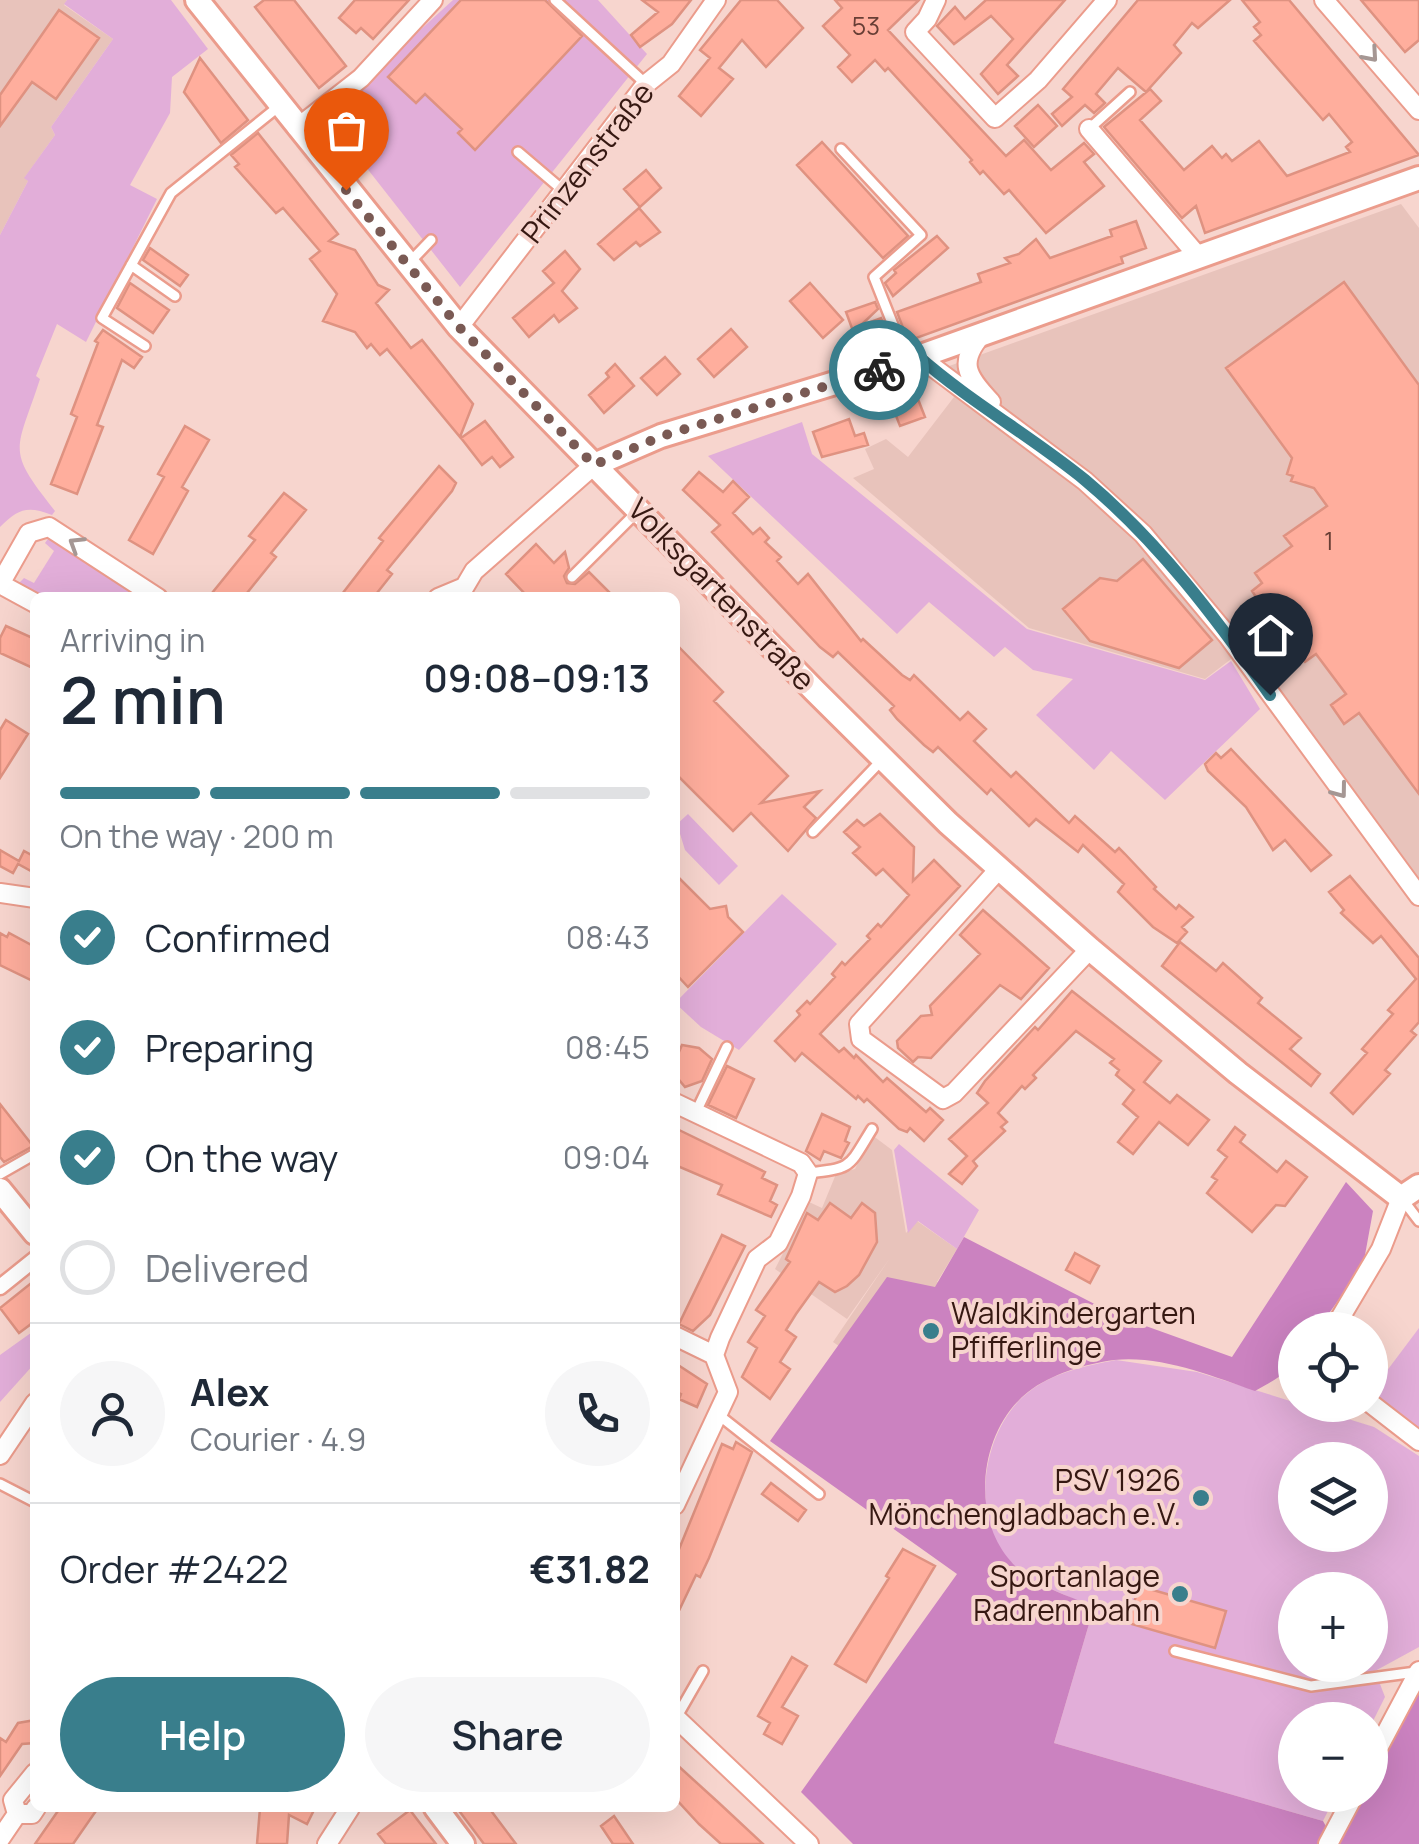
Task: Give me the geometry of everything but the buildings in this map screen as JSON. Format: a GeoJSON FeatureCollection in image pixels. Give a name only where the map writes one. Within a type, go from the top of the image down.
{"type":"FeatureCollection","features":[{"type":"Feature","properties":{"kind":"street","name":"Volksgartenstraße"},"geometry":{"type":"LineString","coordinates":[[197,0],[406,266],[459,327],[883,759],[999,869],[1238,1073],[1410,1192]]}},
{"type":"Feature","properties":{"kind":"street"},"geometry":{"type":"LineString","coordinates":[[298,128],[360,78],[433,0]]}},
{"type":"Feature","properties":{"kind":"street","name":"Prinzenstraße"},"geometry":{"type":"LineString","coordinates":[[459,327],[646,84],[671,64],[716,0]]}},
{"type":"Feature","properties":{"kind":"street"},"geometry":{"type":"LineString","coordinates":[[936,0],[915,32],[995,118],[1038,80],[1107,0]]}},
{"type":"Feature","properties":{"kind":"street"},"geometry":{"type":"LineString","coordinates":[[1324,0],[1419,110]]}},
{"type":"Feature","properties":{"kind":"street"},"geometry":{"type":"LineString","coordinates":[[1089,130],[1198,256]]}},
{"type":"Feature","properties":{"kind":"street"},"geometry":{"type":"LineString","coordinates":[[461,592],[474,571],[594,465],[662,436],[912,358],[1419,178]]}},
{"type":"Feature","properties":{"kind":"street"},"geometry":{"type":"LineString","coordinates":[[984,332],[971,346],[967,360],[969,376],[1008,421]]}},
{"type":"Feature","properties":{"kind":"street"},"geometry":{"type":"LineString","coordinates":[[912,358],[1008,421],[1085,480],[1143,534],[1228,636],[1417,888]]}},
{"type":"Feature","properties":{"kind":"street"},"geometry":{"type":"LineString","coordinates":[[30,600],[0,585],[29,533],[49,528],[149,592]]}},
{"type":"Feature","properties":{"kind":"street"},"geometry":{"type":"LineString","coordinates":[[999,869],[859,1024],[860,1039],[943,1099],[954,1094],[1090,949]]}},
{"type":"Feature","properties":{"kind":"street"},"geometry":{"type":"LineString","coordinates":[[0,893],[30,897]]}},
{"type":"Feature","properties":{"kind":"street"},"geometry":{"type":"LineString","coordinates":[[680,1106],[800,1162],[808,1174],[778,1243],[757,1259],[714,1355]]}},
{"type":"Feature","properties":{"kind":"street"},"geometry":{"type":"LineString","coordinates":[[1,1188],[30,1226]]}},
{"type":"Feature","properties":{"kind":"street"},"geometry":{"type":"LineString","coordinates":[[1344,1312],[1410,1192]]}},
{"type":"Feature","properties":{"kind":"street"},"geometry":{"type":"LineString","coordinates":[[0,1287],[30,1263]]}},
{"type":"Feature","properties":{"kind":"street"},"geometry":{"type":"LineString","coordinates":[[680,1338],[714,1355],[728,1392],[680,1495]]}},
{"type":"Feature","properties":{"kind":"street"},"geometry":{"type":"LineString","coordinates":[[0,1456],[30,1411]]}},
{"type":"Feature","properties":{"kind":"street"},"geometry":{"type":"LineString","coordinates":[[1388,1417],[1419,1441]]}},
{"type":"Feature","properties":{"kind":"street"},"geometry":{"type":"LineString","coordinates":[[1388,1728],[1418,1671]]}},
{"type":"Feature","properties":{"kind":"street"},"geometry":{"type":"LineString","coordinates":[[680,1722],[809,1844]]}},
{"type":"Feature","properties":{"kind":"street"},"geometry":{"type":"LineString","coordinates":[[17,1814],[12,1800],[30,1779]]}},
{"type":"Feature","properties":{"kind":"street"},"geometry":{"type":"LineString","coordinates":[[17,1814],[33,1812]]}},
{"type":"Feature","properties":{"kind":"street"},"geometry":{"type":"LineString","coordinates":[[327,1844],[335,1838],[348,1812]]}},
{"type":"Feature","properties":{"kind":"street"},"geometry":{"type":"LineString","coordinates":[[439,1812],[463,1844]]}},
{"type":"Feature","properties":{"kind":"street"},"geometry":{"type":"LineString","coordinates":[[1328,1844],[1345,1812]]}},
{"type":"Feature","properties":{"kind":"street"},"geometry":{"type":"LineString","coordinates":[[0,1839],[17,1814]]}},
{"type":"Feature","properties":{"kind":"lane"},"geometry":{"type":"LineString","coordinates":[[555,0],[646,84]]}},
{"type":"Feature","properties":{"kind":"lane"},"geometry":{"type":"LineString","coordinates":[[1089,130],[1130,92]]}},
{"type":"Feature","properties":{"kind":"lane"},"geometry":{"type":"LineString","coordinates":[[145,346],[102,318],[170,194],[280,105]]}},
{"type":"Feature","properties":{"kind":"lane"},"geometry":{"type":"LineString","coordinates":[[326,164],[349,142]]}},
{"type":"Feature","properties":{"kind":"lane"},"geometry":{"type":"LineString","coordinates":[[841,149],[921,235],[874,277],[912,358]]}},
{"type":"Feature","properties":{"kind":"lane"},"geometry":{"type":"LineString","coordinates":[[518,152],[565,192]]}},
{"type":"Feature","properties":{"kind":"lane"},"geometry":{"type":"LineString","coordinates":[[406,266],[430,240]]}},
{"type":"Feature","properties":{"kind":"lane"},"geometry":{"type":"LineString","coordinates":[[131,265],[175,296]]}},
{"type":"Feature","properties":{"kind":"lane"},"geometry":{"type":"LineString","coordinates":[[572,578],[638,511]]}},
{"type":"Feature","properties":{"kind":"lane"},"geometry":{"type":"LineString","coordinates":[[813,832],[883,759]]}},
{"type":"Feature","properties":{"kind":"lane"},"geometry":{"type":"LineString","coordinates":[[696,1112],[727,1048]]}},
{"type":"Feature","properties":{"kind":"lane"},"geometry":{"type":"LineString","coordinates":[[808,1174],[840,1171],[851,1164],[872,1129]]}},
{"type":"Feature","properties":{"kind":"lane"},"geometry":{"type":"LineString","coordinates":[[1,1188],[30,1159]]}},
{"type":"Feature","properties":{"kind":"lane"},"geometry":{"type":"LineString","coordinates":[[1410,1192],[1419,1221]]}},
{"type":"Feature","properties":{"kind":"lane"},"geometry":{"type":"LineString","coordinates":[[720,1416],[819,1494]]}},
{"type":"Feature","properties":{"kind":"lane"},"geometry":{"type":"LineString","coordinates":[[0,1484],[30,1499]]}},
{"type":"Feature","properties":{"kind":"lane"},"geometry":{"type":"LineString","coordinates":[[1175,1650],[1311,1686],[1418,1671]]}},
{"type":"Feature","properties":{"kind":"lane"},"geometry":{"type":"LineString","coordinates":[[680,1711],[703,1671]]}},
{"type":"Feature","properties":{"kind":"shaded area"},"geometry":{"type":"Polygon","coordinates":[[[0,0],[67,0],[64,5],[113,39],[51,127],[55,135],[25,177],[28,181],[0,235],[0,0]]]}},
{"type":"Feature","properties":{"kind":"shaded area"},"geometry":{"type":"Polygon","coordinates":[[[67,0],[171,0],[208,49],[172,77],[170,113],[130,185],[157,199],[86,342],[57,324],[36,376],[40,379],[20,449],[28,474],[55,511],[52,515],[23,510],[0,527],[0,235],[28,181],[24,178],[55,135],[51,127],[113,39],[64,4],[67,0]]]}},
{"type":"Feature","properties":{"kind":"shaded area"},"geometry":{"type":"Polygon","coordinates":[[[453,0],[598,0],[647,54],[460,287],[326,116],[453,0]]]}},
{"type":"Feature","properties":{"kind":"shaded area"},"geometry":{"type":"Polygon","coordinates":[[[1401,204],[1419,228],[1419,899],[1235,656],[1205,679],[1029,628],[853,478],[874,469],[865,449],[886,439],[908,457],[954,397],[927,374],[1401,204]]]}},
{"type":"Feature","properties":{"kind":"shaded area"},"geometry":{"type":"Polygon","coordinates":[[[802,422],[812,454],[1027,629],[1205,680],[1231,661],[1260,709],[1165,800],[1111,751],[1094,770],[1036,715],[1073,679],[1033,670],[1005,647],[994,657],[929,602],[897,634],[708,456],[802,422]]]}},
{"type":"Feature","properties":{"kind":"shaded area"},"geometry":{"type":"Polygon","coordinates":[[[50,536],[138,592],[32,592],[18,584],[24,578],[34,583],[54,551],[45,543],[50,536]]]}},
{"type":"Feature","properties":{"kind":"shaded area"},"geometry":{"type":"Polygon","coordinates":[[[688,814],[738,866],[719,885],[685,850],[680,821],[688,814]]]}},
{"type":"Feature","properties":{"kind":"shaded area"},"geometry":{"type":"Polygon","coordinates":[[[782,894],[837,944],[739,1050],[701,1027],[680,1008],[680,998],[782,894]]]}},
{"type":"Feature","properties":{"kind":"shaded area"},"geometry":{"type":"Polygon","coordinates":[[[872,1135],[892,1150],[906,1233],[917,1221],[957,1249],[937,1282],[1031,1316],[956,1427],[833,1342],[890,1258],[847,1319],[775,1269],[809,1202],[822,1208],[836,1174],[855,1169],[872,1135]]]}},
{"type":"Feature","properties":{"kind":"shaded area"},"geometry":{"type":"Polygon","coordinates":[[[899,1144],[979,1210],[957,1249],[918,1221],[908,1233],[894,1150],[899,1144]]]}},
{"type":"Feature","properties":{"kind":"shaded area"},"geometry":{"type":"Polygon","coordinates":[[[1346,1182],[1373,1211],[1363,1266],[1330,1312],[1278,1312],[1278,1377],[1255,1391],[1186,1368],[1114,1360],[1080,1367],[1037,1386],[1012,1408],[1000,1427],[991,1448],[985,1495],[996,1539],[1026,1575],[1094,1607],[1054,1743],[1278,1808],[1278,1812],[1323,1821],[1332,1837],[1346,1812],[1388,1812],[1388,1730],[1419,1671],[1419,1844],[853,1844],[801,1792],[957,1574],[770,1441],[887,1277],[935,1287],[964,1237],[1118,1316],[1232,1357],[1346,1182]]]}},
{"type":"Feature","properties":{"kind":"shaded area"},"geometry":{"type":"Polygon","coordinates":[[[1419,1328],[1419,1430],[1388,1405],[1388,1369],[1419,1328]]]}},
{"type":"Feature","properties":{"kind":"shaded area"},"geometry":{"type":"Polygon","coordinates":[[[30,1334],[30,1369],[0,1402],[0,1355],[30,1334]]]}},
{"type":"Feature","properties":{"kind":"shaded area","name":"Sportanlage Radrennbahn"},"geometry":{"type":"Polygon","coordinates":[[[1116,1360],[1197,1372],[1278,1397],[1278,1422],[1358,1422],[1374,1427],[1419,1456],[1419,1647],[1388,1664],[1388,1572],[1278,1572],[1278,1682],[1379,1682],[1385,1697],[1382,1702],[1278,1702],[1278,1808],[1054,1743],[1094,1607],[1041,1584],[1013,1564],[999,1546],[990,1524],[986,1475],[991,1450],[1014,1407],[1040,1384],[1082,1367],[1116,1360]]]}},
{"type":"Feature","properties":{"kind":"shaded area","name":"Sportanlage Radrennbahn"},"geometry":{"type":"Polygon","coordinates":[[[1292,1812],[1328,1812],[1323,1821],[1292,1812]]]}},
{"type":"Feature","properties":{"kind":"way so far"},"geometry":{"type":"LineString","coordinates":[[346,190],[459,327],[594,465],[662,436],[879,370]]}},
{"type":"Feature","properties":{"kind":"place","name":"Waldkindergarten Pfifferlinge"},"geometry":{"type":"Point","coordinates":[931,1331]}},
{"type":"Feature","properties":{"kind":"place","name":"PSV 1926 Mönchengladbach e.V."},"geometry":{"type":"Point","coordinates":[1201,1498]}},
{"type":"Feature","properties":{"kind":"place","name":"Sportanlage Radrennbahn"},"geometry":{"type":"Point","coordinates":[1180,1594]}},
{"type":"Feature","properties":{"kind":"route"},"geometry":{"type":"LineString","coordinates":[[879,370],[918,356],[1085,480],[1143,534],[1228,636],[1270,695]]}}]}
